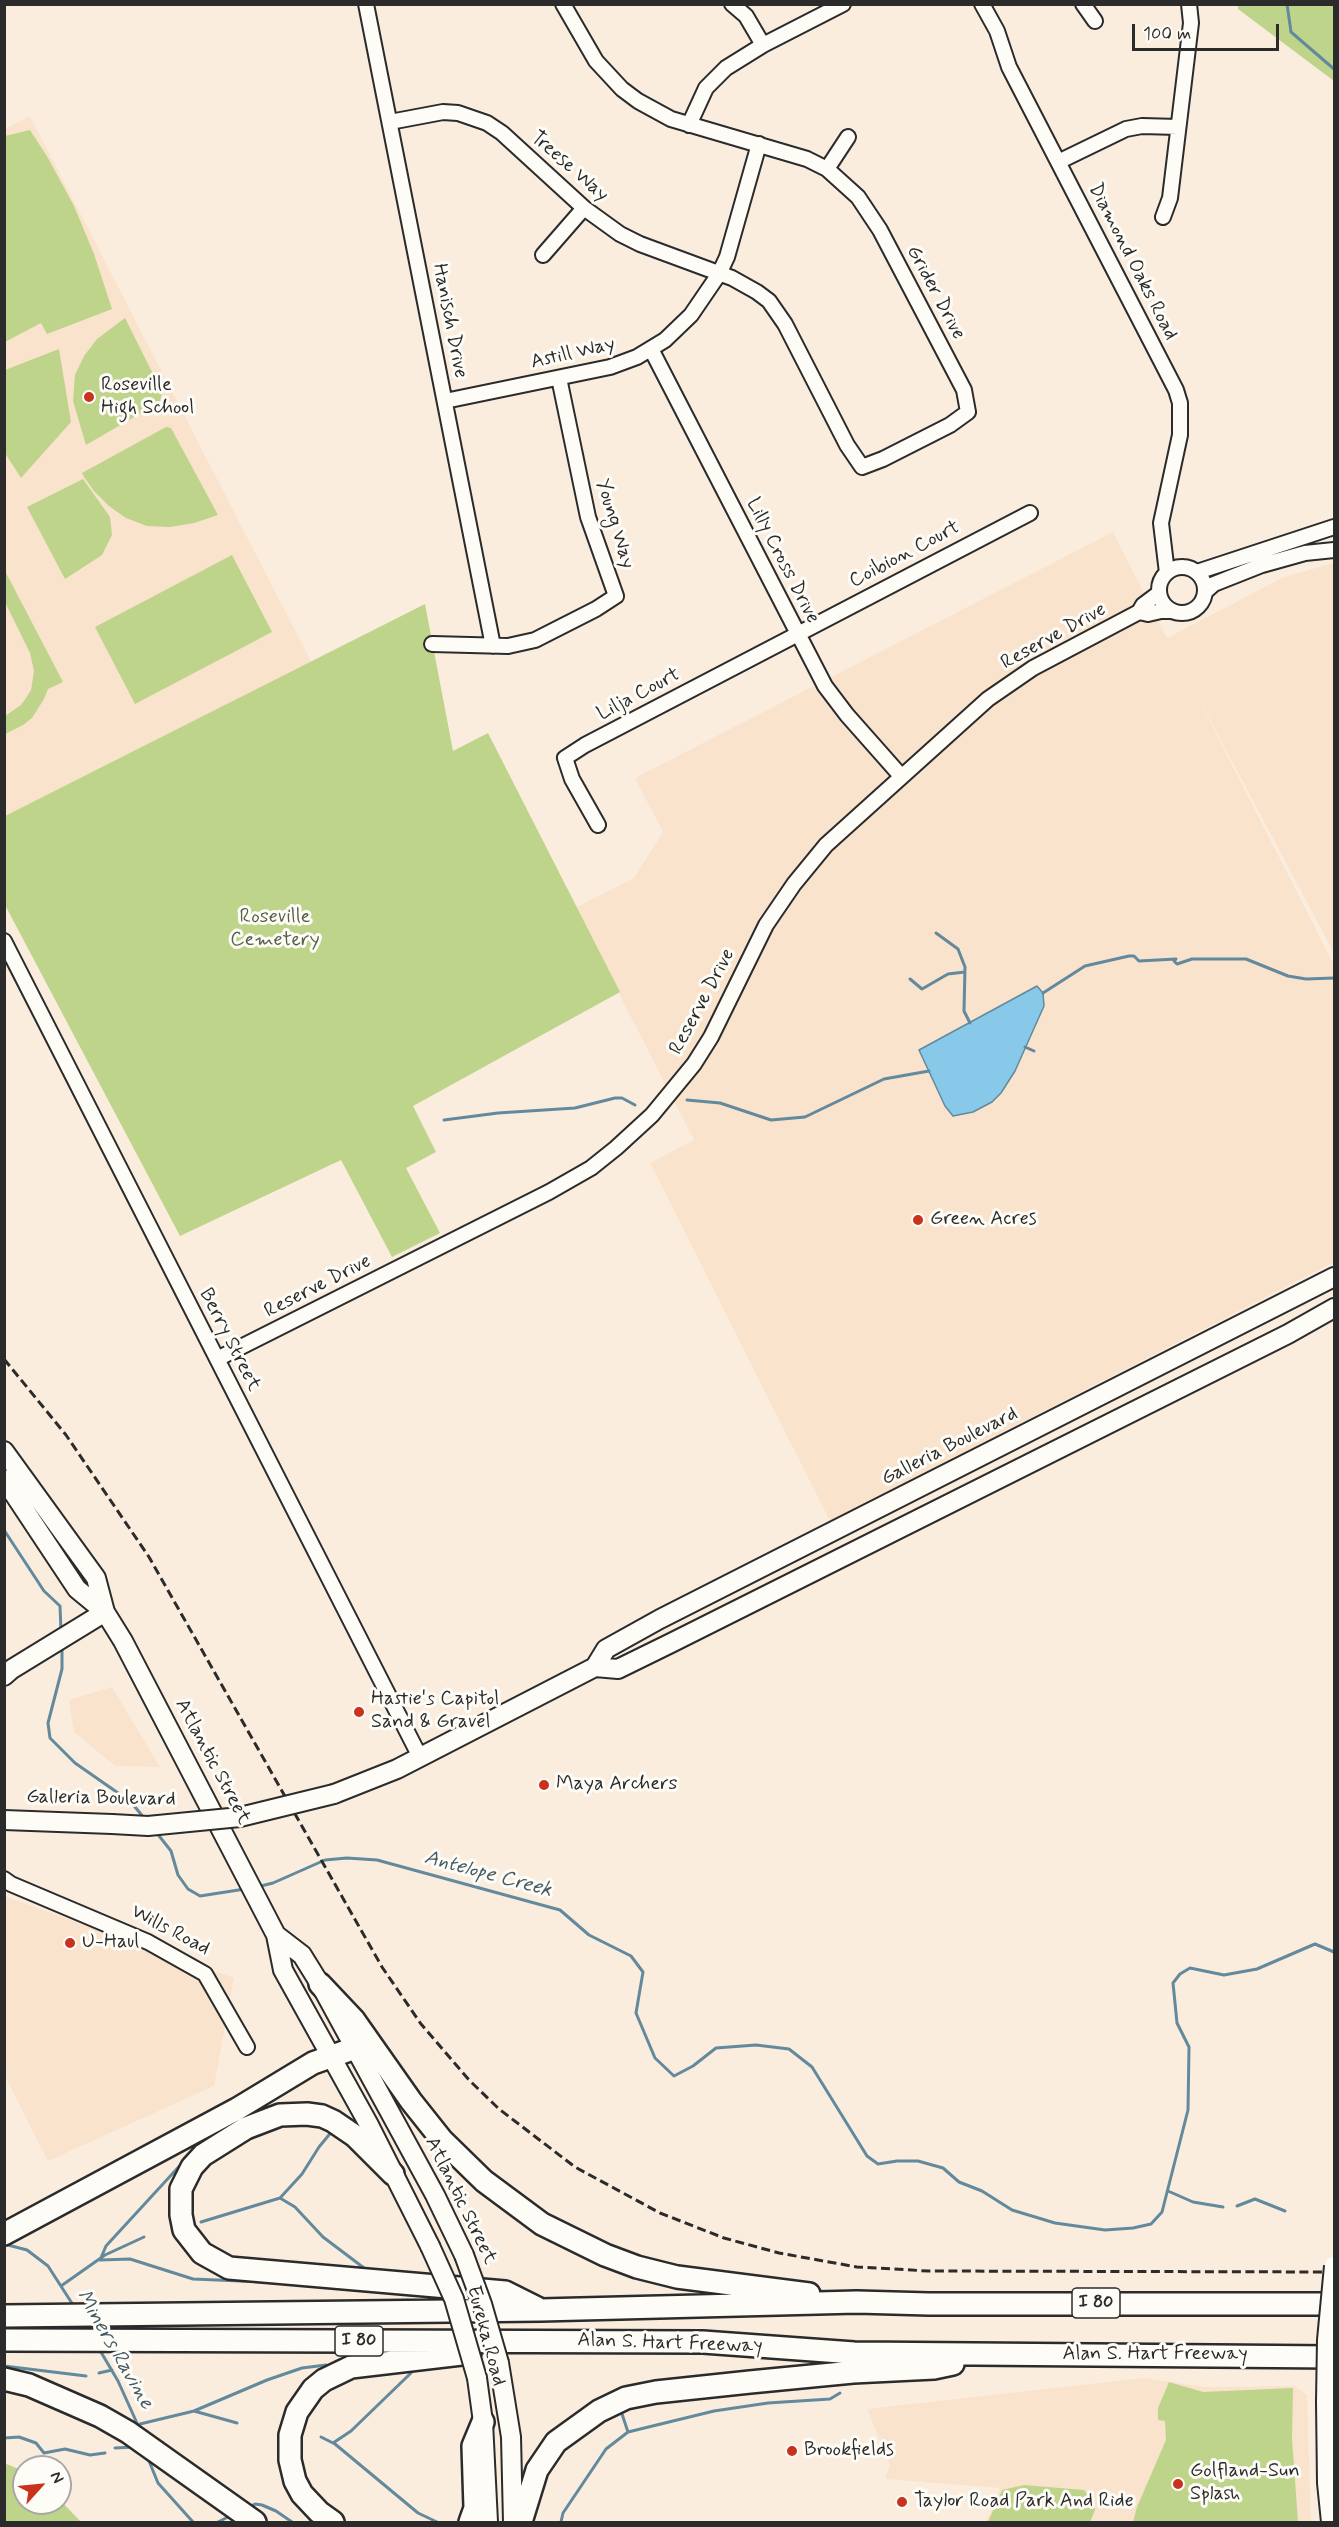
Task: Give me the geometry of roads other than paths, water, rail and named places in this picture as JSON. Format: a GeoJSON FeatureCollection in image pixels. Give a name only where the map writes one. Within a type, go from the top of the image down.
{"type":"FeatureCollection","features":[{"type":"Feature","properties":{"kind":"highway"},"geometry":{"type":"LineString","coordinates":[[320,1984],[354,2020],[411,2101],[442,2140],[484,2181],[542,2224],[605,2255],[677,2277],[773,2288],[857,2302]]}},
{"type":"Feature","properties":{"kind":"highway"},"geometry":{"type":"LineString","coordinates":[[4,2234],[237,2109],[313,2063],[355,2048]]}},
{"type":"Feature","properties":{"kind":"highway"},"geometry":{"type":"LineString","coordinates":[[393,2174],[355,2136],[333,2121],[322,2116],[307,2114],[280,2115],[263,2120],[236,2134],[203,2155],[192,2167],[181,2189],[181,2215],[184,2230],[202,2253],[229,2268],[505,2292],[541,2310]]}},
{"type":"Feature","properties":{"kind":"highway","name":"Alan S. Hart Freeway"},"geometry":{"type":"LineString","coordinates":[[4,2316],[541,2310],[857,2302],[1332,2308]]}},
{"type":"Feature","properties":{"kind":"highway","name":"Alan S. Hart Freeway"},"geometry":{"type":"LineString","coordinates":[[4,2340],[703,2342],[854,2353],[1335,2357]]}},
{"type":"Feature","properties":{"kind":"highway"},"geometry":{"type":"LineString","coordinates":[[333,2523],[310,2504],[302,2494],[292,2471],[289,2448],[290,2435],[297,2412],[313,2389],[324,2380],[351,2367],[367,2364],[573,2342]]}},
{"type":"Feature","properties":{"kind":"highway"},"geometry":{"type":"LineString","coordinates":[[522,2523],[537,2470],[556,2442],[599,2411],[626,2398],[656,2392],[750,2382],[853,2372],[934,2368],[1008,2354]]}},
{"type":"Feature","properties":{"kind":"highway"},"geometry":{"type":"LineString","coordinates":[[4,2379],[29,2385],[68,2400],[128,2432],[255,2523]]}},
{"type":"Feature","properties":{"kind":"highway"},"geometry":{"type":"LineString","coordinates":[[470,2523],[475,2508],[473,2446],[483,2422]]}},
{"type":"Feature","properties":{"kind":"main road","name":"Galleria Boulevard"},"geometry":{"type":"LineString","coordinates":[[4,1820],[148,1826],[240,1817],[334,1794],[364,1784],[595,1667],[606,1649],[660,1619],[1335,1276]]}},
{"type":"Feature","properties":{"kind":"main road","name":"Galleria Boulevard"},"geometry":{"type":"LineString","coordinates":[[595,1667],[618,1669],[1278,1339],[1335,1308]]}},
{"type":"Feature","properties":{"kind":"main road","name":"Atlantic Street"},"geometry":{"type":"LineString","coordinates":[[4,1451],[96,1578],[105,1612],[123,1641],[276,1935],[283,1970],[368,2123],[393,2174]]}},
{"type":"Feature","properties":{"kind":"main road","name":"Atlantic Street"},"geometry":{"type":"LineString","coordinates":[[4,1479],[77,1588],[105,1612]]}},
{"type":"Feature","properties":{"kind":"main road"},"geometry":{"type":"LineString","coordinates":[[4,1676],[105,1612]]}},
{"type":"Feature","properties":{"kind":"main road","name":"Atlantic Street"},"geometry":{"type":"LineString","coordinates":[[276,1935],[302,1955],[320,1984],[435,2195],[464,2255],[490,2330],[506,2399],[511,2437],[513,2523]]}},
{"type":"Feature","properties":{"kind":"main road","name":"Eureka Road"},"geometry":{"type":"LineString","coordinates":[[393,2174],[430,2246],[454,2299],[463,2326],[477,2378],[483,2422],[488,2523]]}},
{"type":"Feature","properties":{"kind":"main road"},"geometry":{"type":"LineString","coordinates":[[1330,2523],[1326,2402],[1335,2266]]}},
{"type":"Feature","properties":{"kind":"street","name":"Hanisch Drive"},"geometry":{"type":"LineString","coordinates":[[366,4],[493,646]]}},
{"type":"Feature","properties":{"kind":"street","name":"Grider Drive"},"geometry":{"type":"LineString","coordinates":[[563,4],[585,46],[608,76],[622,89],[653,110],[689,125],[797,155],[827,169],[858,197],[871,213],[964,390],[968,412],[950,425],[884,459],[862,466],[847,445],[776,311],[757,292],[719,274]]}},
{"type":"Feature","properties":{"kind":"street"},"geometry":{"type":"LineString","coordinates":[[732,4],[746,16],[763,45]]}},
{"type":"Feature","properties":{"kind":"street"},"geometry":{"type":"LineString","coordinates":[[689,125],[698,101],[715,78],[737,60],[843,4]]}},
{"type":"Feature","properties":{"kind":"street","name":"Diamond Oaks Road"},"geometry":{"type":"LineString","coordinates":[[982,4],[996,31],[1009,67],[1170,377],[1180,403],[1180,435],[1161,522],[1165,551],[1174,570]]}},
{"type":"Feature","properties":{"kind":"street"},"geometry":{"type":"LineString","coordinates":[[1083,4],[1095,21]]}},
{"type":"Feature","properties":{"kind":"street"},"geometry":{"type":"LineString","coordinates":[[1162,217],[1170,198],[1191,23],[1190,4]]}},
{"type":"Feature","properties":{"kind":"street","name":"Treese Way"},"geometry":{"type":"LineString","coordinates":[[390,122],[443,112],[458,113],[487,123],[502,133],[584,208],[620,234],[719,274]]}},
{"type":"Feature","properties":{"kind":"street"},"geometry":{"type":"LineString","coordinates":[[1058,162],[1126,129],[1142,126],[1178,127]]}},
{"type":"Feature","properties":{"kind":"street"},"geometry":{"type":"LineString","coordinates":[[827,169],[848,136]]}},
{"type":"Feature","properties":{"kind":"street","name":"Astill Way"},"geometry":{"type":"LineString","coordinates":[[445,401],[610,367],[651,349],[665,340],[691,315],[719,274],[727,257],[759,144]]}},
{"type":"Feature","properties":{"kind":"street"},"geometry":{"type":"LineString","coordinates":[[543,255],[584,208]]}},
{"type":"Feature","properties":{"kind":"street","name":"Lilly Cross Drive"},"geometry":{"type":"LineString","coordinates":[[651,349],[834,700],[901,776]]}},
{"type":"Feature","properties":{"kind":"street","name":"Young Way"},"geometry":{"type":"LineString","coordinates":[[432,644],[493,646],[535,640],[596,609],[616,596],[588,516],[559,378]]}},
{"type":"Feature","properties":{"kind":"street","name":"Coibion Court"},"geometry":{"type":"LineString","coordinates":[[798,633],[1030,513]]}},
{"type":"Feature","properties":{"kind":"street"},"geometry":{"type":"LineString","coordinates":[[1335,527],[1197,572],[1174,570],[1160,586],[1162,601],[1172,611],[1187,613],[1200,605],[1206,591],[1214,584],[1262,565],[1305,553],[1335,550]]}},
{"type":"Feature","properties":{"kind":"street"},"geometry":{"type":"LineString","coordinates":[[1197,572],[1205,584],[1206,591]]}},
{"type":"Feature","properties":{"kind":"street","name":"Reserve Drive"},"geometry":{"type":"LineString","coordinates":[[217,1359],[549,1192],[591,1168],[630,1137],[665,1102],[694,1064],[717,1026],[752,951],[794,884],[832,839],[970,713],[1020,676],[1139,612],[1143,605],[1160,593]]}},
{"type":"Feature","properties":{"kind":"street","name":"Reserve Drive"},"geometry":{"type":"LineString","coordinates":[[1139,612],[1148,614],[1161,610],[1172,611]]}},
{"type":"Feature","properties":{"kind":"street","name":"Lilja Court"},"geometry":{"type":"LineString","coordinates":[[598,825],[573,779],[565,758],[585,745],[798,633]]}},
{"type":"Feature","properties":{"kind":"street","name":"Berry Street"},"geometry":{"type":"LineString","coordinates":[[4,940],[420,1757]]}},
{"type":"Feature","properties":{"kind":"street","name":"Wills Road"},"geometry":{"type":"LineString","coordinates":[[4,1879],[10,1884],[148,1942],[205,1974],[247,2047]]}},
{"type":"Feature","properties":{"kind":"water"},"geometry":{"type":"Polygon","coordinates":[[[1037,986],[1043,993],[1044,1006],[1015,1071],[1001,1093],[992,1102],[973,1112],[953,1116],[945,1106],[919,1050],[1037,986]]]}},
{"type":"Feature","properties":{"kind":"waterway"},"geometry":{"type":"LineString","coordinates":[[1287,4],[1291,32],[1334,69]]}},
{"type":"Feature","properties":{"kind":"waterway"},"geometry":{"type":"LineString","coordinates":[[936,933],[958,949],[965,967],[964,1011],[970,1023]]}},
{"type":"Feature","properties":{"kind":"waterway"},"geometry":{"type":"LineString","coordinates":[[1043,993],[1085,966],[1129,956],[1134,956],[1139,961],[1176,959],[1174,961],[1177,964],[1192,959],[1246,959],[1288,976],[1306,979],[1334,978]]}},
{"type":"Feature","properties":{"kind":"waterway"},"geometry":{"type":"LineString","coordinates":[[910,979],[922,989],[948,974],[965,972]]}},
{"type":"Feature","properties":{"kind":"waterway"},"geometry":{"type":"LineString","coordinates":[[1025,1047],[1034,1051]]}},
{"type":"Feature","properties":{"kind":"waterway"},"geometry":{"type":"LineString","coordinates":[[687,1100],[720,1103],[771,1120],[805,1117],[884,1079],[929,1071]]}},
{"type":"Feature","properties":{"kind":"waterway"},"geometry":{"type":"LineString","coordinates":[[444,1120],[498,1113],[575,1108],[615,1098],[622,1098],[635,1105]]}},
{"type":"Feature","properties":{"kind":"waterway","name":"Antelope Creek"},"geometry":{"type":"LineString","coordinates":[[4,1530],[44,1591],[60,1606],[61,1631]]}},
{"type":"Feature","properties":{"kind":"waterway","name":"Antelope Creek"},"geometry":{"type":"LineString","coordinates":[[62,1646],[62,1669],[48,1723],[50,1738],[75,1763],[131,1802],[144,1818]]}},
{"type":"Feature","properties":{"kind":"waterway","name":"Antelope Creek"},"geometry":{"type":"LineString","coordinates":[[156,1832],[171,1851],[178,1875],[188,1889],[200,1896],[245,1889]]}},
{"type":"Feature","properties":{"kind":"waterway","name":"Antelope Creek"},"geometry":{"type":"LineString","coordinates":[[257,1887],[273,1883],[325,1860],[347,1858],[377,1860],[560,1910],[589,1935],[631,1956],[643,1972],[636,2013],[655,2058],[674,2076],[693,2066],[716,2048],[756,2045],[789,2049],[812,2067],[867,2156],[878,2164],[918,2161],[943,2168],[959,2182],[982,2191],[1012,2210],[1055,2223],[1105,2230],[1151,2224],[1162,2212],[1188,2110],[1189,2047],[1177,2023],[1173,1983],[1180,1974],[1190,1968],[1224,1975],[1257,1969],[1315,1944],[1334,1952]]}},
{"type":"Feature","properties":{"kind":"waterway"},"geometry":{"type":"LineString","coordinates":[[280,2198],[302,2174],[333,2130]]}},
{"type":"Feature","properties":{"kind":"waterway"},"geometry":{"type":"LineString","coordinates":[[185,2160],[106,2246],[100,2260],[130,2259],[193,2279],[287,2283]]}},
{"type":"Feature","properties":{"kind":"waterway"},"geometry":{"type":"LineString","coordinates":[[1168,2191],[1193,2202],[1223,2207]]}},
{"type":"Feature","properties":{"kind":"waterway"},"geometry":{"type":"LineString","coordinates":[[201,2222],[280,2198],[295,2207],[323,2237],[368,2271]]}},
{"type":"Feature","properties":{"kind":"waterway"},"geometry":{"type":"LineString","coordinates":[[1237,2206],[1255,2199],[1285,2211]]}},
{"type":"Feature","properties":{"kind":"waterway"},"geometry":{"type":"LineString","coordinates":[[61,2286],[105,2255],[144,2237]]}},
{"type":"Feature","properties":{"kind":"waterway","name":"Miners Ravine"},"geometry":{"type":"LineString","coordinates":[[4,2244],[27,2250],[48,2266],[75,2308]]}},
{"type":"Feature","properties":{"kind":"waterway","name":"Miners Ravine"},"geometry":{"type":"LineString","coordinates":[[98,2347],[118,2381],[141,2432]]}},
{"type":"Feature","properties":{"kind":"waterway"},"geometry":{"type":"LineString","coordinates":[[194,2411],[267,2380],[302,2368],[326,2365]]}},
{"type":"Feature","properties":{"kind":"waterway"},"geometry":{"type":"LineString","coordinates":[[4,2366],[86,2376]]}},
{"type":"Feature","properties":{"kind":"waterway"},"geometry":{"type":"LineString","coordinates":[[99,2373],[112,2370]]}},
{"type":"Feature","properties":{"kind":"waterway"},"geometry":{"type":"LineString","coordinates":[[333,2443],[351,2431],[411,2373]]}},
{"type":"Feature","properties":{"kind":"waterway"},"geometry":{"type":"LineString","coordinates":[[561,2522],[563,2513],[606,2449],[628,2432],[714,2411],[768,2403],[830,2399],[840,2393]]}},
{"type":"Feature","properties":{"kind":"waterway"},"geometry":{"type":"LineString","coordinates":[[140,2424],[194,2411],[237,2423]]}},
{"type":"Feature","properties":{"kind":"waterway"},"geometry":{"type":"LineString","coordinates":[[621,2411],[628,2432]]}},
{"type":"Feature","properties":{"kind":"waterway"},"geometry":{"type":"LineString","coordinates":[[4,2438],[19,2437],[36,2443],[44,2453],[65,2449],[90,2455],[105,2453]]}},
{"type":"Feature","properties":{"kind":"waterway"},"geometry":{"type":"LineString","coordinates":[[321,2437],[335,2444],[418,2513],[437,2522]]}},
{"type":"Feature","properties":{"kind":"waterway"},"geometry":{"type":"LineString","coordinates":[[115,2448],[135,2447]]}},
{"type":"Feature","properties":{"kind":"waterway","name":"Miners Ravine"},"geometry":{"type":"LineString","coordinates":[[147,2456],[158,2483],[193,2522]]}},
{"type":"Feature","properties":{"kind":"waterway"},"geometry":{"type":"LineString","coordinates":[[249,2507],[255,2504],[262,2505],[292,2522]]}},
{"type":"Feature","properties":{"kind":"waterway"},"geometry":{"type":"LineString","coordinates":[[218,2522],[232,2515]]}},
{"type":"Feature","properties":{"kind":"railway"},"geometry":{"type":"LineString","coordinates":[[4,1359],[66,1435],[149,1557],[382,1967],[421,2024],[469,2080],[499,2109],[575,2167],[660,2213],[724,2238],[779,2253],[857,2267],[928,2271],[1334,2272]]}},
{"type":"Feature","properties":{"kind":"place","name":"Roseville High School"},"geometry":{"type":"Point","coordinates":[89,397]}},
{"type":"Feature","properties":{"kind":"place","name":"Green Acres"},"geometry":{"type":"Point","coordinates":[918,1220]}},
{"type":"Feature","properties":{"kind":"place","name":"Hastie's Capitol Sand & Gravel"},"geometry":{"type":"Point","coordinates":[359,1712]}},
{"type":"Feature","properties":{"kind":"place","name":"Maya Archers"},"geometry":{"type":"Point","coordinates":[544,1785]}},
{"type":"Feature","properties":{"kind":"place","name":"U-Haul"},"geometry":{"type":"Point","coordinates":[70,1943]}},
{"type":"Feature","properties":{"kind":"place","name":"Brookfields"},"geometry":{"type":"Point","coordinates":[792,2451]}},
{"type":"Feature","properties":{"kind":"place","name":"Golfland-Sun Splash"},"geometry":{"type":"Point","coordinates":[1178,2484]}},
{"type":"Feature","properties":{"kind":"place","name":"Taylor Road Park And Ride"},"geometry":{"type":"Point","coordinates":[902,2502]}},
{"type":"Feature","properties":{"kind":"park label","name":"Roseville Cemetery"},"geometry":{"type":"Point","coordinates":[275,930]}}]}
